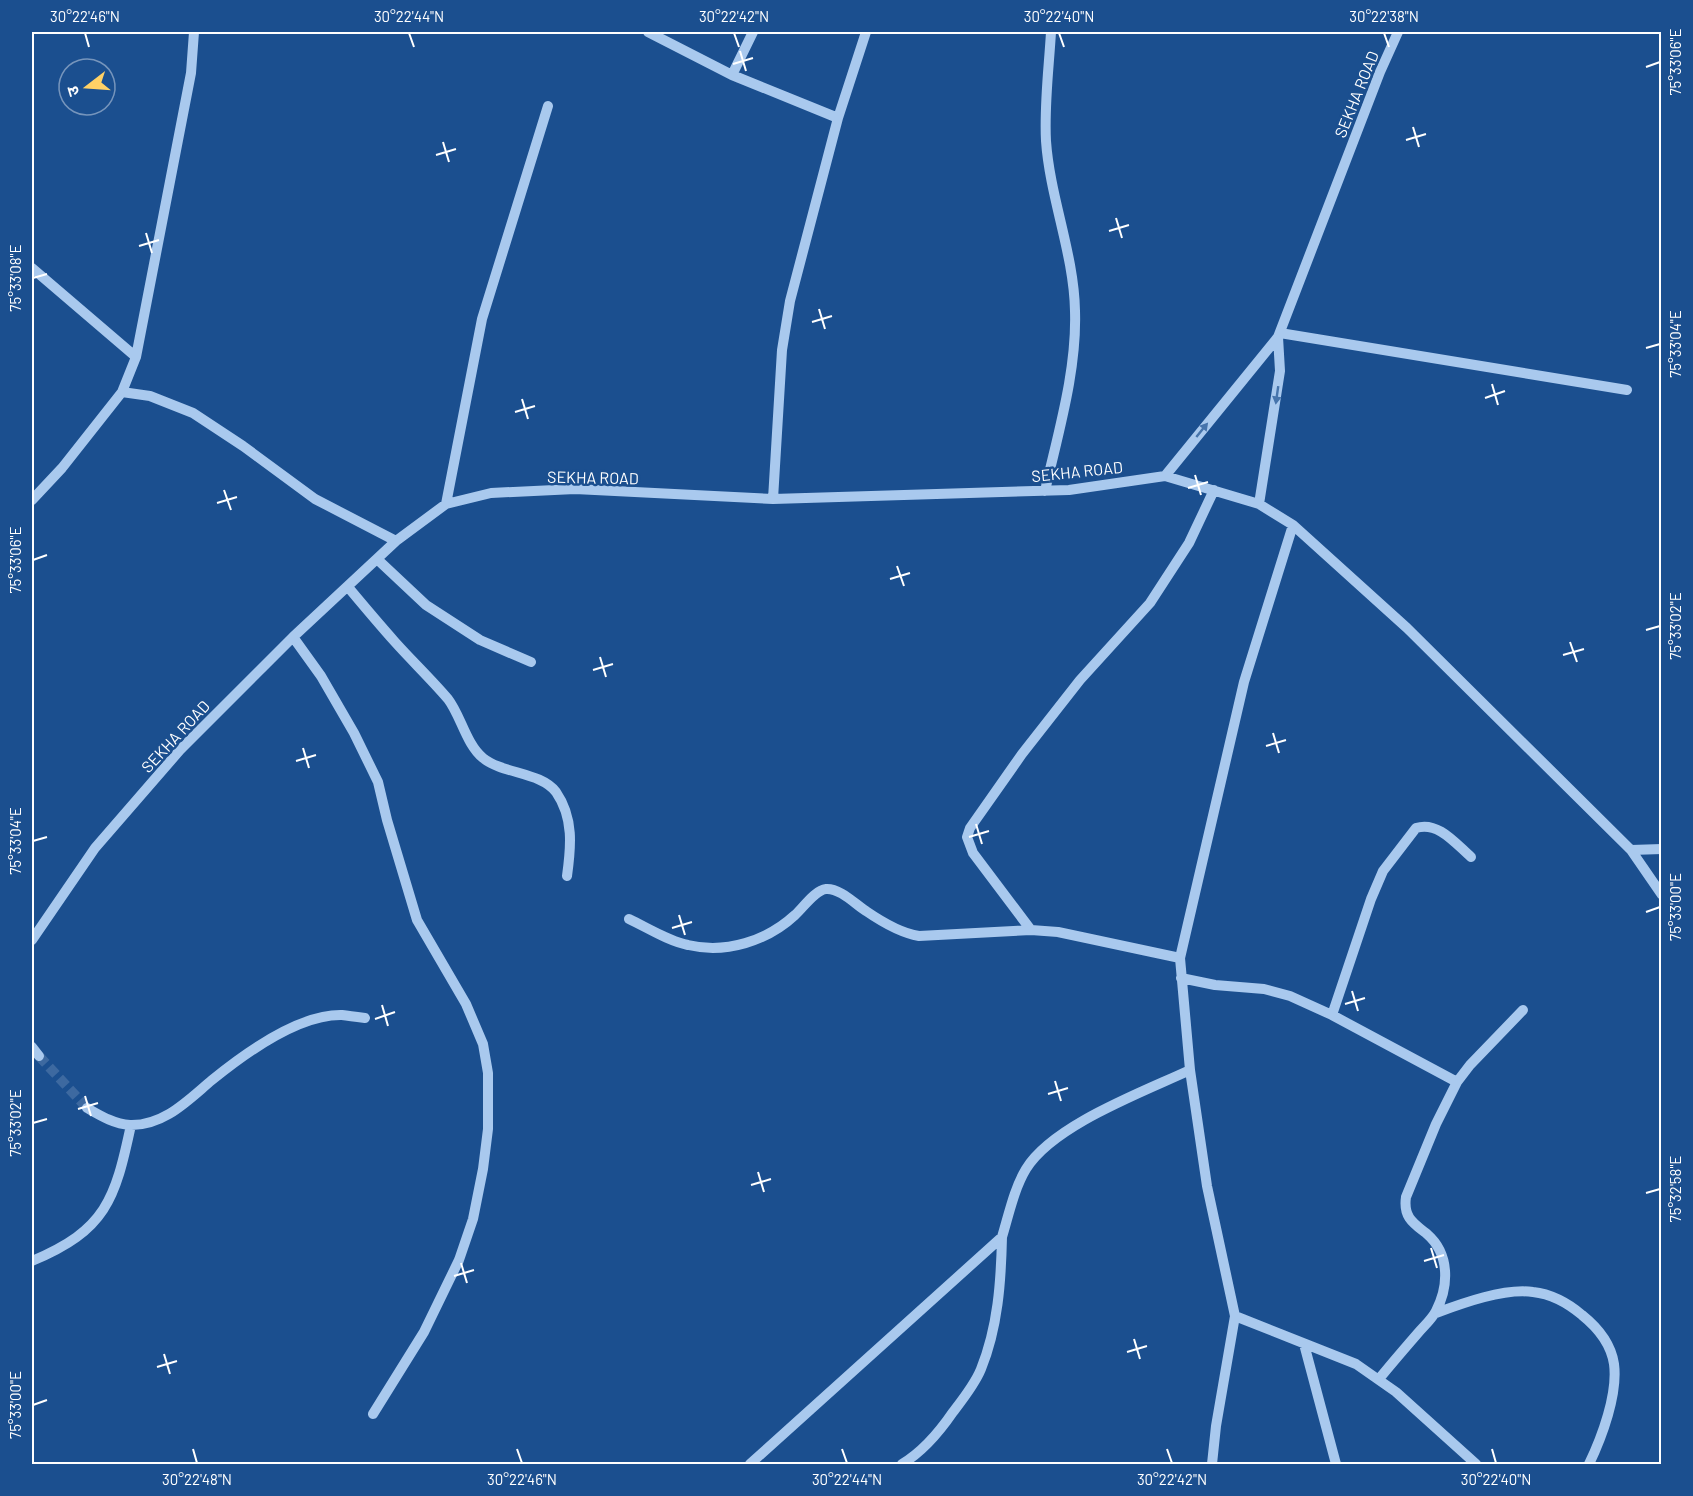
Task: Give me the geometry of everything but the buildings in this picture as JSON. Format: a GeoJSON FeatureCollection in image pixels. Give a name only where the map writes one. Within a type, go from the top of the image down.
{"type":"FeatureCollection","features":[{"type":"Feature","properties":{"kind":"street"},"geometry":{"type":"LineString","coordinates":[[32,500],[62,468],[122,392],[136,357],[191,73],[194,32]]}},
{"type":"Feature","properties":{"kind":"street"},"geometry":{"type":"LineString","coordinates":[[648,32],[732,75],[838,118]]}},
{"type":"Feature","properties":{"kind":"street"},"geometry":{"type":"LineString","coordinates":[[732,75],[753,32]]}},
{"type":"Feature","properties":{"kind":"street"},"geometry":{"type":"LineString","coordinates":[[773,499],[782,350],[790,301],[838,118],[866,32]]}},
{"type":"Feature","properties":{"kind":"street"},"geometry":{"type":"LineString","coordinates":[[1045,491],[1067,390],[1075,312],[1072,277],[1052,182],[1046,141],[1051,32]]}},
{"type":"Feature","properties":{"kind":"street","name":"SEKHA ROAD"},"geometry":{"type":"LineString","coordinates":[[32,940],[95,848],[180,750],[293,637],[396,541],[446,504],[491,493],[574,489],[773,499],[1045,491],[1069,490],[1165,476],[1279,335],[1380,72],[1398,32]]}},
{"type":"Feature","properties":{"kind":"street"},"geometry":{"type":"LineString","coordinates":[[446,504],[482,319],[548,106]]}},
{"type":"Feature","properties":{"kind":"street"},"geometry":{"type":"LineString","coordinates":[[32,268],[136,357]]}},
{"type":"Feature","properties":{"kind":"street"},"geometry":{"type":"LineString","coordinates":[[1279,335],[1627,390]]}},
{"type":"Feature","properties":{"kind":"street","name":"SEKHA ROAD"},"geometry":{"type":"LineString","coordinates":[[1259,504],[1280,371],[1279,335]]}},
{"type":"Feature","properties":{"kind":"street"},"geometry":{"type":"LineString","coordinates":[[122,392],[150,396],[193,413],[243,446],[315,499],[396,541]]}},
{"type":"Feature","properties":{"kind":"street"},"geometry":{"type":"LineString","coordinates":[[1165,476],[1259,504],[1293,525],[1407,628],[1631,850],[1662,895]]}},
{"type":"Feature","properties":{"kind":"street"},"geometry":{"type":"LineString","coordinates":[[1031,930],[973,853],[967,837],[970,828],[1022,754],[1072,689],[1150,603],[1189,543],[1214,490]]}},
{"type":"Feature","properties":{"kind":"street"},"geometry":{"type":"LineString","coordinates":[[1212,1464],[1216,1426],[1235,1316],[1207,1186],[1190,1070],[1180,958],[1244,682],[1293,525]]}},
{"type":"Feature","properties":{"kind":"street"},"geometry":{"type":"LineString","coordinates":[[377,559],[426,605],[480,640],[531,663]]}},
{"type":"Feature","properties":{"kind":"street"},"geometry":{"type":"LineString","coordinates":[[348,586],[393,640],[449,701],[483,758],[518,774],[539,779],[555,791],[565,810],[571,831],[567,876]]}},
{"type":"Feature","properties":{"kind":"street"},"geometry":{"type":"LineString","coordinates":[[293,637],[321,676],[354,733],[378,782],[417,920],[466,1004],[483,1044],[488,1073],[488,1129],[473,1220],[459,1260],[424,1332],[373,1414]]}},
{"type":"Feature","properties":{"kind":"street"},"geometry":{"type":"LineString","coordinates":[[1332,1015],[1371,899],[1383,871],[1416,828],[1433,827],[1471,857]]}},
{"type":"Feature","properties":{"kind":"street"},"geometry":{"type":"LineString","coordinates":[[1631,850],[1662,849]]}},
{"type":"Feature","properties":{"kind":"street"},"geometry":{"type":"LineString","coordinates":[[630,919],[676,942],[690,946],[717,948],[736,946],[754,942],[779,928],[824,889],[838,892],[867,912],[908,934],[920,936],[1031,930],[1058,932],[1180,958]]}},
{"type":"Feature","properties":{"kind":"street"},"geometry":{"type":"LineString","coordinates":[[1181,978],[1215,985],[1275,990],[1332,1015],[1457,1082]]}},
{"type":"Feature","properties":{"kind":"street"},"geometry":{"type":"LineString","coordinates":[[1379,1379],[1436,1313],[1445,1287],[1444,1260],[1438,1247],[1407,1217],[1406,1197],[1436,1124],[1457,1082],[1470,1065],[1523,1010]]}},
{"type":"Feature","properties":{"kind":"street"},"geometry":{"type":"LineString","coordinates":[[87,1108],[113,1122],[131,1125],[151,1122],[167,1116],[269,1038],[287,1029],[322,1018],[341,1015],[364,1018]]}},
{"type":"Feature","properties":{"kind":"street"},"geometry":{"type":"LineString","coordinates":[[32,1047],[39,1056]]}},
{"type":"Feature","properties":{"kind":"street"},"geometry":{"type":"LineString","coordinates":[[902,1464],[923,1447],[948,1420],[981,1371],[995,1318],[1001,1280],[1002,1238],[1016,1189],[1027,1167],[1042,1150],[1075,1126],[1190,1070]]}},
{"type":"Feature","properties":{"kind":"street"},"geometry":{"type":"LineString","coordinates":[[32,1262],[70,1243],[86,1231],[101,1214],[121,1173],[131,1125]]}},
{"type":"Feature","properties":{"kind":"street"},"geometry":{"type":"LineString","coordinates":[[750,1464],[1002,1238]]}},
{"type":"Feature","properties":{"kind":"street"},"geometry":{"type":"LineString","coordinates":[[1436,1313],[1464,1303],[1508,1293],[1532,1291],[1548,1295],[1575,1309],[1597,1327],[1614,1362],[1614,1390],[1599,1443],[1589,1464]]}},
{"type":"Feature","properties":{"kind":"street"},"geometry":{"type":"LineString","coordinates":[[1235,1316],[1356,1364],[1379,1379],[1476,1464]]}},
{"type":"Feature","properties":{"kind":"street"},"geometry":{"type":"LineString","coordinates":[[1304,1344],[1336,1464]]}},
{"type":"Feature","properties":{"kind":"tunnel"},"geometry":{"type":"LineString","coordinates":[[39,1056],[87,1108]]}}]}
